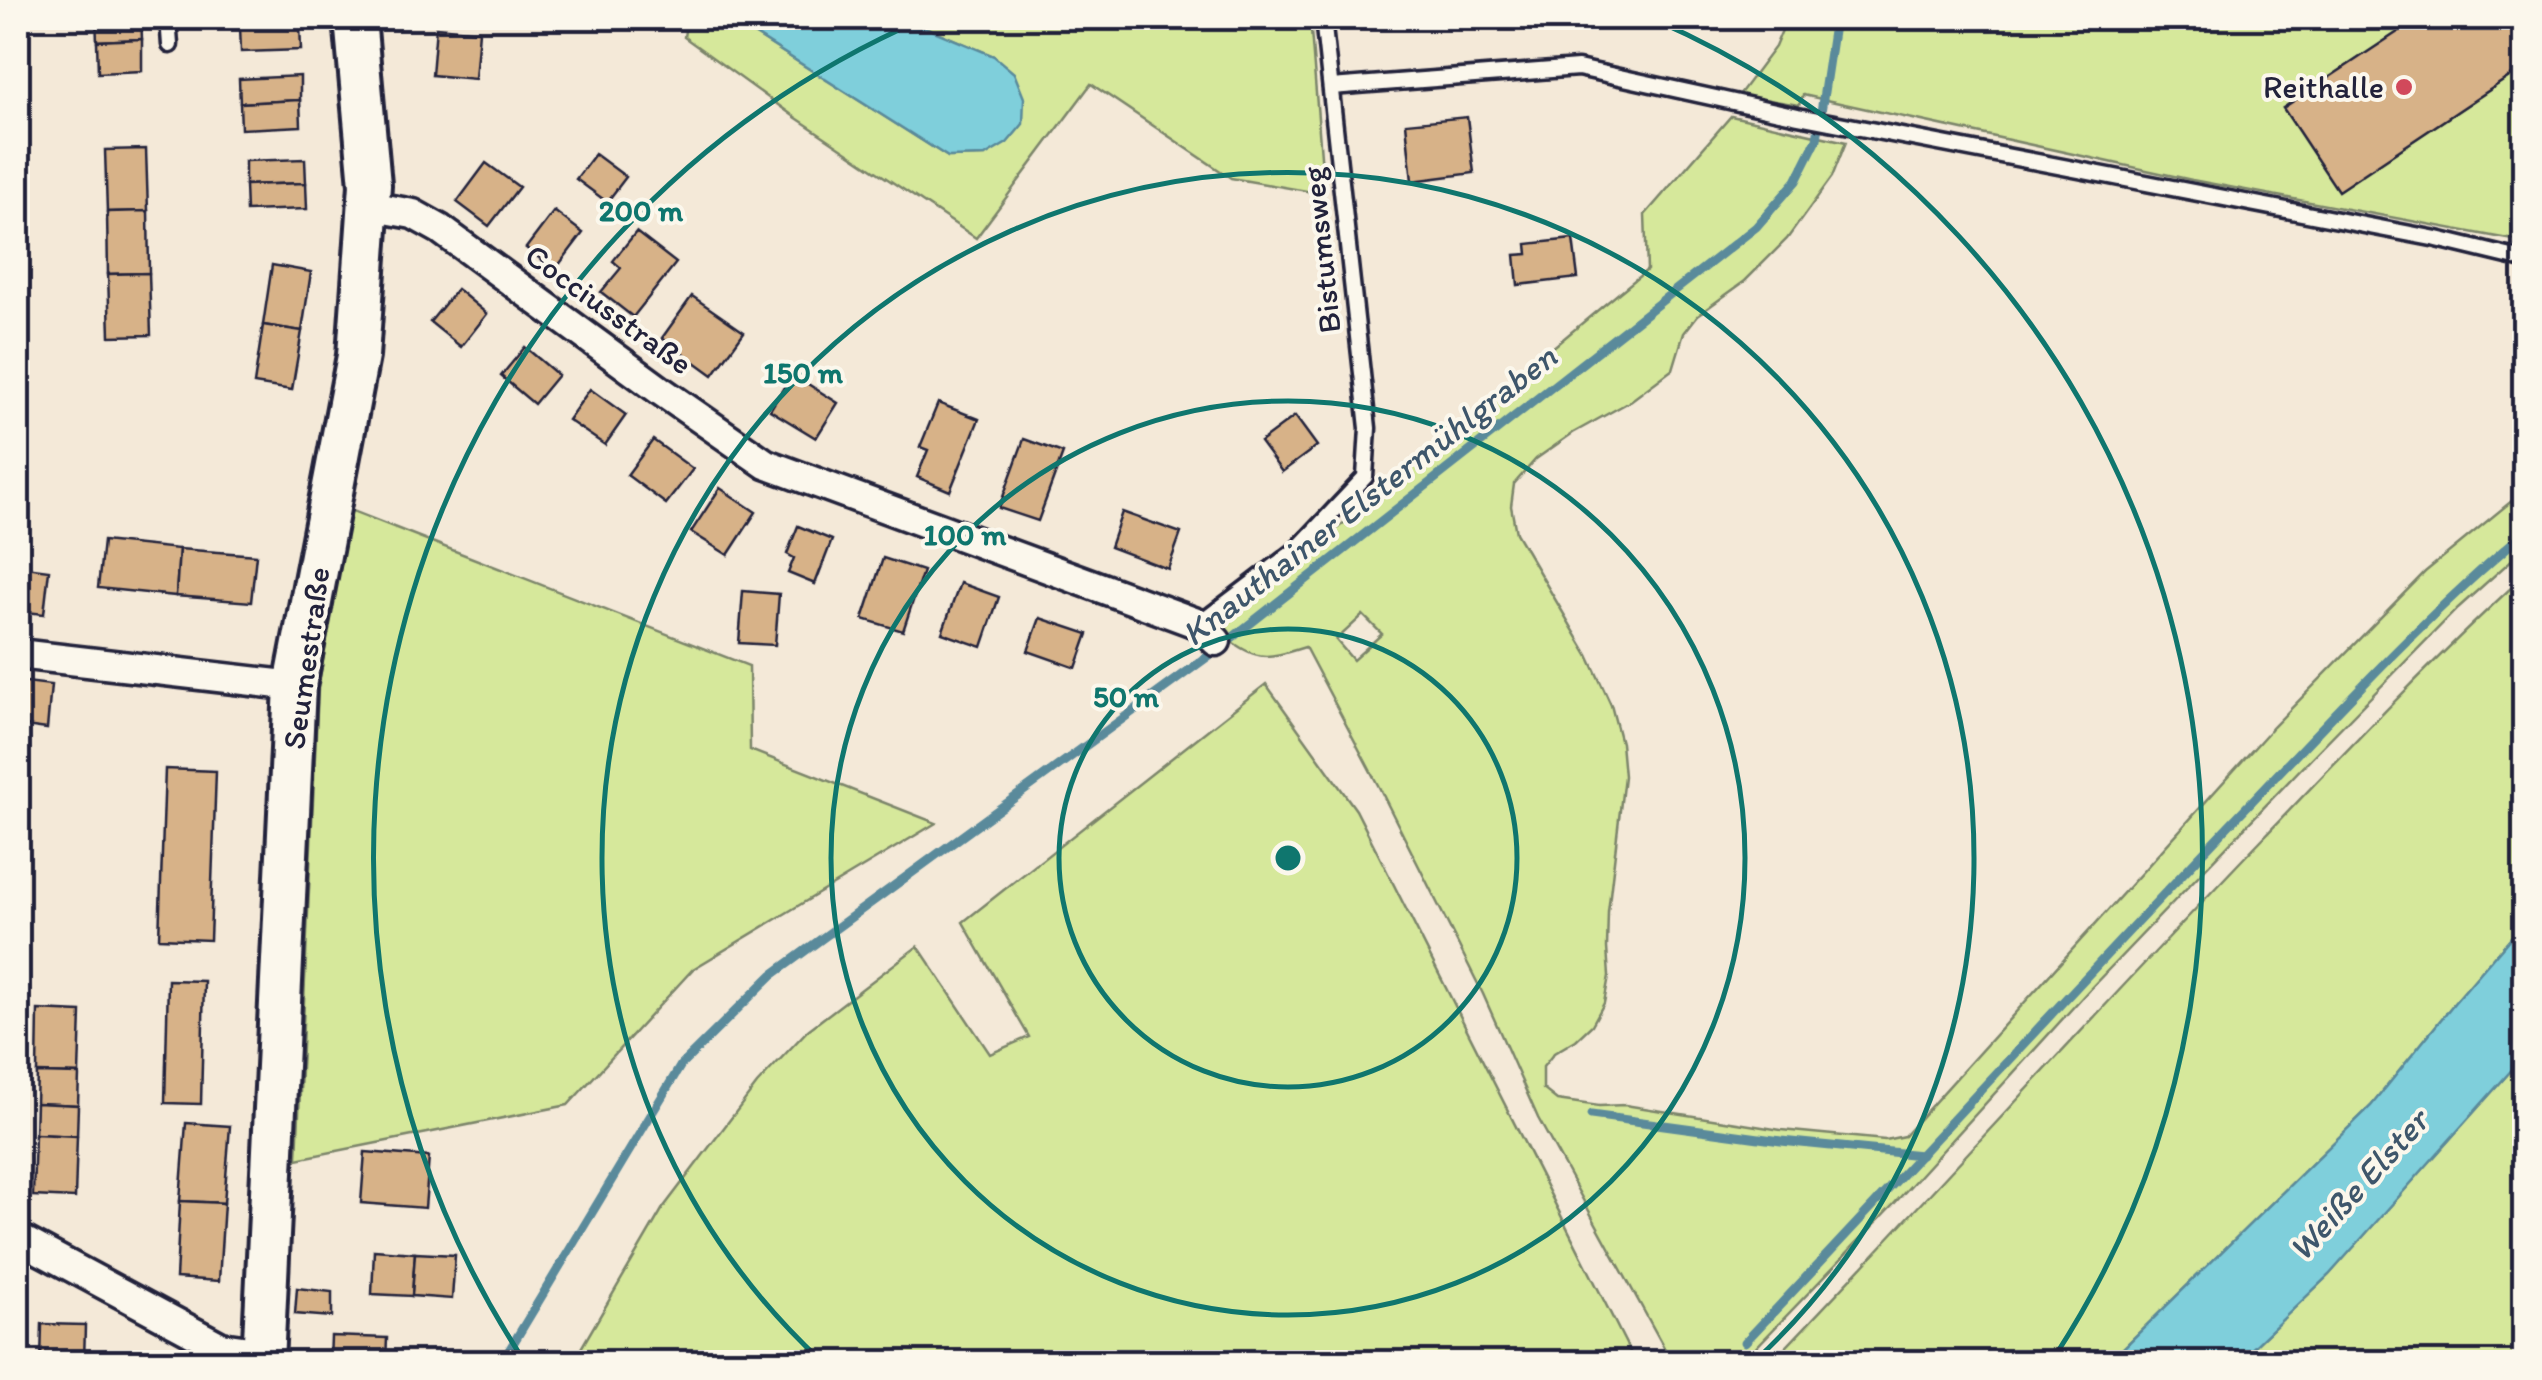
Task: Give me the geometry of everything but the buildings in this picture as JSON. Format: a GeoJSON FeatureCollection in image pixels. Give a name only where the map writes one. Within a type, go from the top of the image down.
{"type":"FeatureCollection","features":[{"type":"Feature","properties":{"kind":"street","name":"Seumestraße"},"geometry":{"type":"LineString","coordinates":[[264,1358],[296,686],[358,356],[369,206],[355,18]]}},
{"type":"Feature","properties":{"kind":"street","name":"Cocciusstraße"},"geometry":{"type":"LineString","coordinates":[[369,206],[413,214],[440,228],[766,464],[1207,632]]}},
{"type":"Feature","properties":{"kind":"street"},"geometry":{"type":"LineString","coordinates":[[18,654],[296,686]]}},
{"type":"Feature","properties":{"kind":"street"},"geometry":{"type":"LineString","coordinates":[[18,1238],[221,1347],[264,1358]]}},
{"type":"Feature","properties":{"kind":"lane"},"geometry":{"type":"LineString","coordinates":[[168,18],[170,45]]}},
{"type":"Feature","properties":{"kind":"lane","name":"Bistumsweg"},"geometry":{"type":"LineString","coordinates":[[1324,18],[1368,428],[1365,477]]}},
{"type":"Feature","properties":{"kind":"lane"},"geometry":{"type":"LineString","coordinates":[[1330,87],[1578,68],[1798,116],[2437,239],[2522,259]]}},
{"type":"Feature","properties":{"kind":"lane","name":"Cocciusstraße"},"geometry":{"type":"LineString","coordinates":[[1207,632],[1297,549],[1365,477]]}},
{"type":"Feature","properties":{"kind":"green space"},"geometry":{"type":"Polygon","coordinates":[[[687,18],[729,18],[948,157],[985,156],[994,56],[903,18],[1310,18],[1324,194],[1231,178],[1091,84],[976,238],[792,115],[684,37],[687,18]]]}},
{"type":"Feature","properties":{"kind":"green space"},"geometry":{"type":"Polygon","coordinates":[[[1787,18],[2419,18],[2283,108],[2339,190],[2524,67],[2524,242],[2192,180],[1803,95],[1799,105],[1739,95],[1775,47],[1787,18]]]}},
{"type":"Feature","properties":{"kind":"green space"},"geometry":{"type":"Polygon","coordinates":[[[1731,116],[1846,142],[1832,177],[1787,239],[1745,281],[1698,315],[1684,333],[1673,369],[1629,402],[1536,459],[1514,484],[1511,506],[1516,533],[1588,655],[1611,705],[1624,776],[1608,912],[1609,976],[1604,1003],[1592,1025],[1554,1053],[1543,1067],[1543,1089],[1557,1100],[1625,1105],[1781,1130],[1885,1140],[1904,1136],[2273,727],[2425,572],[2524,491],[2524,549],[2458,608],[2312,757],[1742,1362],[1672,1362],[1538,1118],[1483,994],[1305,647],[1260,656],[1220,634],[1219,624],[1647,270],[1645,215],[1731,116]],[[1363,615],[1336,640],[1353,660],[1382,634],[1363,615]]]}},
{"type":"Feature","properties":{"kind":"green space"},"geometry":{"type":"Polygon","coordinates":[[[350,510],[749,666],[750,750],[936,823],[693,969],[568,1105],[297,1159],[318,688],[350,510]]]}},
{"type":"Feature","properties":{"kind":"green space"},"geometry":{"type":"Polygon","coordinates":[[[2524,576],[2524,922],[2371,1106],[2109,1362],[1772,1362],[2327,771],[2524,576]]]}},
{"type":"Feature","properties":{"kind":"green space"},"geometry":{"type":"Polygon","coordinates":[[[1266,684],[1356,810],[1635,1362],[573,1362],[663,1208],[757,1084],[808,1030],[918,946],[990,1054],[1029,1037],[963,922],[1266,684]]]}},
{"type":"Feature","properties":{"kind":"green space"},"geometry":{"type":"Polygon","coordinates":[[[2524,1056],[2524,1362],[2238,1362],[2329,1275],[2524,1056]]]}},
{"type":"Feature","properties":{"kind":"water"},"geometry":{"type":"Polygon","coordinates":[[[729,18],[903,18],[994,56],[1014,73],[1024,98],[1023,124],[1007,143],[985,156],[948,157],[729,18]]]}},
{"type":"Feature","properties":{"kind":"water","name":"Weiße Elster"},"geometry":{"type":"Polygon","coordinates":[[[2524,922],[2524,1056],[2329,1275],[2238,1362],[2109,1362],[2371,1106],[2524,922]]]}},
{"type":"Feature","properties":{"kind":"waterway","name":"Knauthainer Elstermühlgraben"},"geometry":{"type":"LineString","coordinates":[[502,1362],[681,1065],[772,975],[1214,652],[1756,227],[1796,181],[1817,139],[1835,18]]}},
{"type":"Feature","properties":{"kind":"waterway"},"geometry":{"type":"LineString","coordinates":[[1745,1342],[2339,710],[2448,601],[2524,533]]}},
{"type":"Feature","properties":{"kind":"waterway"},"geometry":{"type":"LineString","coordinates":[[1591,1115],[1921,1155]]}},
{"type":"Feature","properties":{"kind":"place","name":"Reithalle"},"geometry":{"type":"Point","coordinates":[2404,87]}}]}
